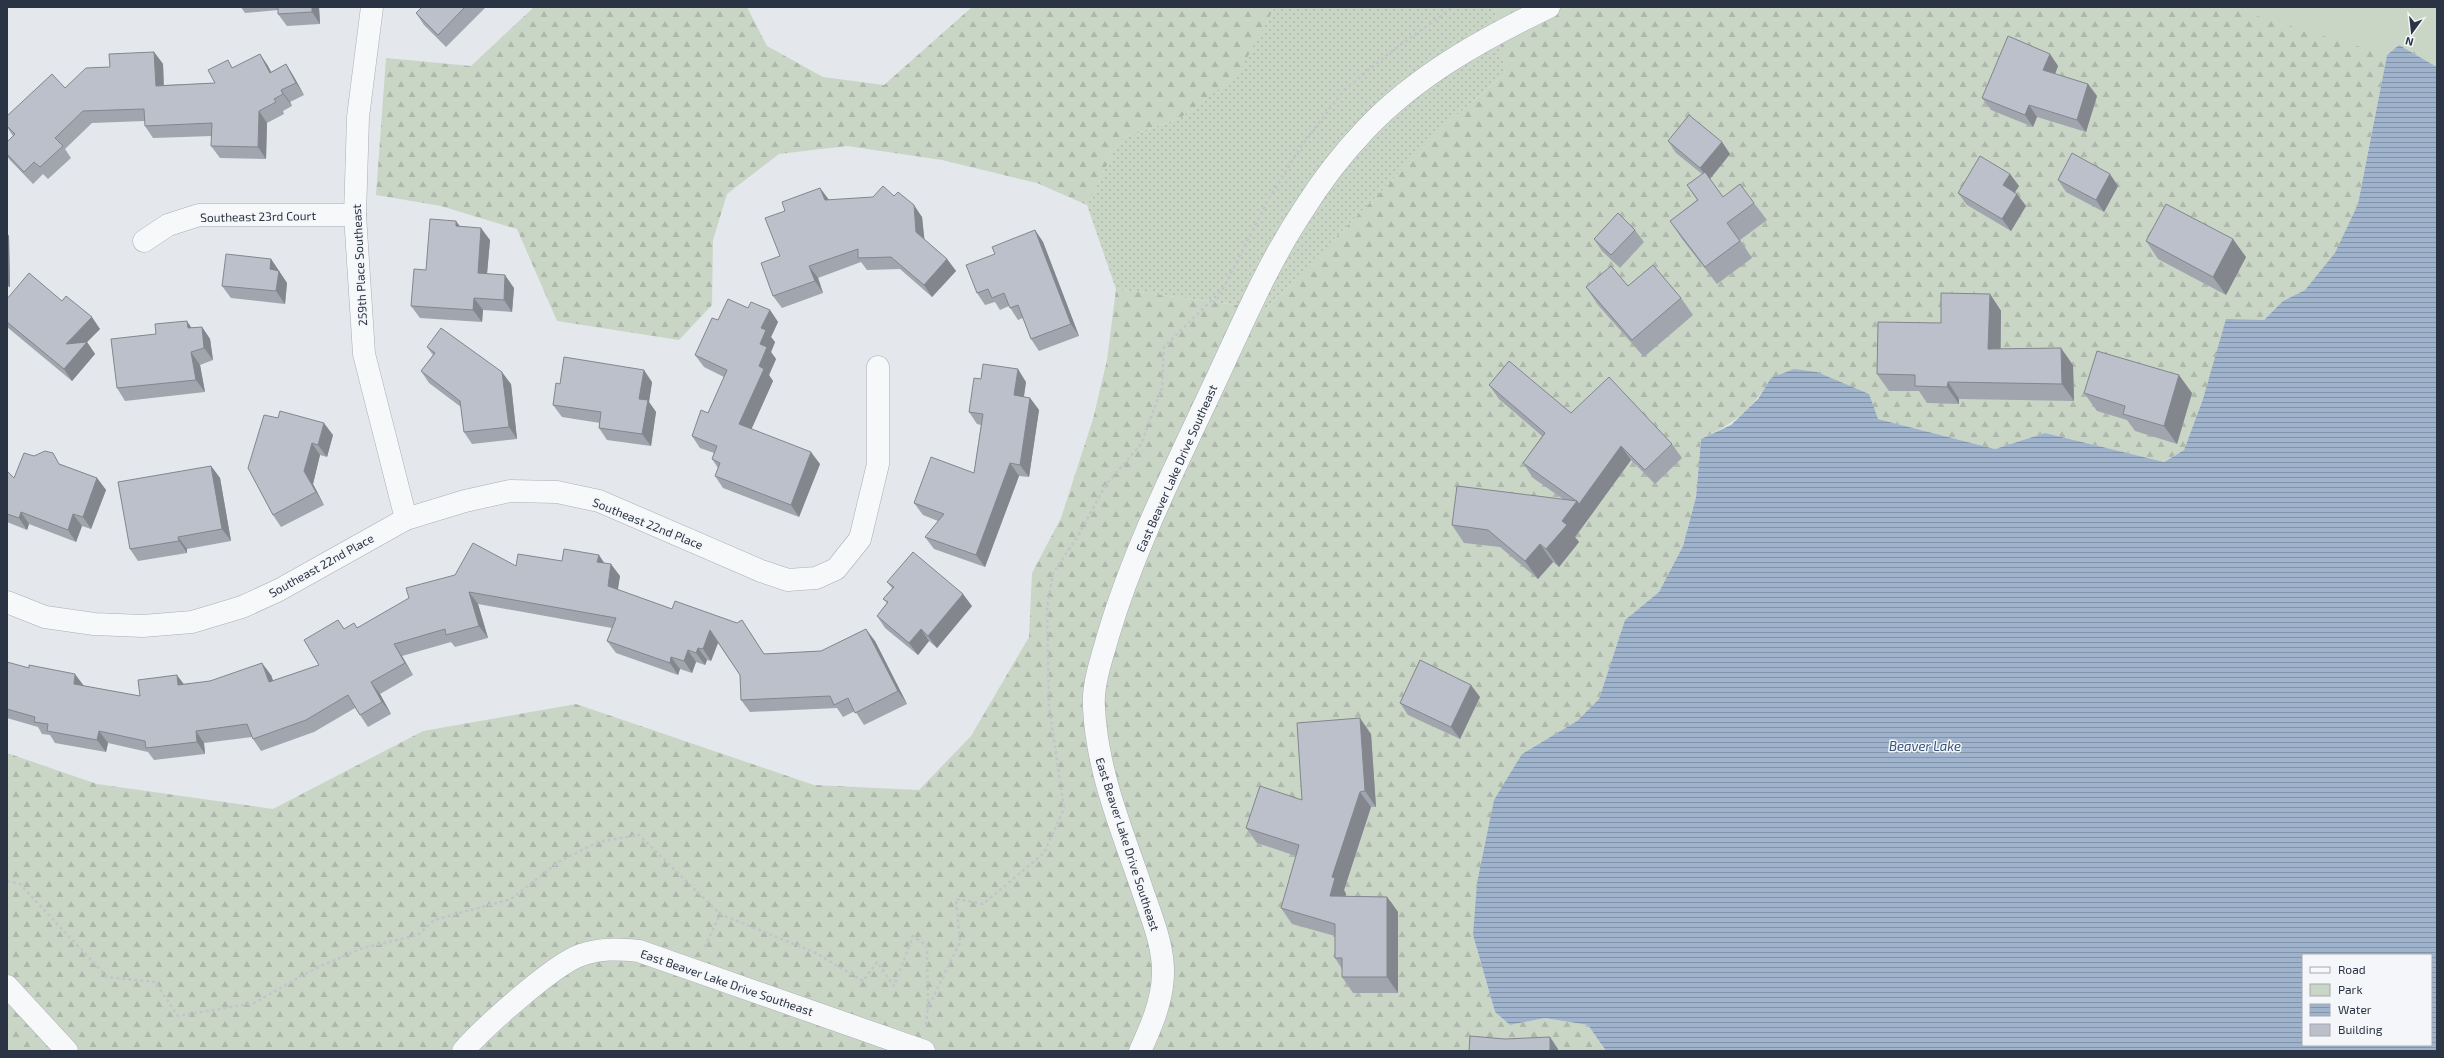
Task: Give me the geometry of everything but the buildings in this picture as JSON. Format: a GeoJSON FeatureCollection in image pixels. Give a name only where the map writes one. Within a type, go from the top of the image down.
{"type":"FeatureCollection","features":[{"type":"Feature","properties":{"kind":"street","name":"259th Place Southeast"},"geometry":{"type":"LineString","coordinates":[[372,7],[358,118],[355,215],[364,354],[406,519]]}},
{"type":"Feature","properties":{"kind":"street","name":"East Beaver Lake Drive Southeast"},"geometry":{"type":"LineString","coordinates":[[1140,1051],[1157,1012],[1163,975],[1160,941],[1113,804],[1098,750],[1093,704],[1101,662],[1128,577],[1159,503],[1267,271],[1301,212],[1329,173],[1366,129],[1405,93],[1456,56],[1549,7]]}},
{"type":"Feature","properties":{"kind":"street","name":"Southeast 23rd Court"},"geometry":{"type":"LineString","coordinates":[[144,241],[168,225],[199,215],[355,215]]}},
{"type":"Feature","properties":{"kind":"street","name":"Southeast 22nd Place"},"geometry":{"type":"LineString","coordinates":[[7,602],[45,616],[94,624],[143,626],[192,622],[242,607],[279,590],[406,519],[465,501],[510,491],[557,492],[599,501],[788,580],[816,578],[836,569],[860,539],[878,464],[878,367]]}},
{"type":"Feature","properties":{"kind":"street","name":"East Beaver Lake Drive Southeast"},"geometry":{"type":"LineString","coordinates":[[463,1051],[474,1038],[554,971],[580,955],[607,948],[639,951],[694,969],[924,1051]]}},
{"type":"Feature","properties":{"kind":"street"},"geometry":{"type":"LineString","coordinates":[[7,986],[67,1051]]}},
{"type":"Feature","properties":{"kind":"path"},"geometry":{"type":"LineString","coordinates":[[7,881],[20,884],[107,977],[155,982],[178,1016],[254,1003],[314,968],[364,948],[418,935],[434,920],[511,899],[560,861],[598,842],[639,835],[720,914],[816,953],[863,981],[877,962],[894,986],[913,936],[926,946],[928,1008],[960,942],[956,898],[983,904],[989,899],[1044,853],[1064,808],[1048,706],[1047,608],[1053,573],[1078,536],[1105,486],[1141,444],[1162,388],[1164,346],[1223,289],[1266,202],[1300,148],[1343,91],[1388,54],[1453,7]]}},
{"type":"Feature","properties":{"kind":"path"},"geometry":{"type":"LineString","coordinates":[[694,969],[720,914]]}},
{"type":"Feature","properties":{"kind":"green space"},"geometry":{"type":"Polygon","coordinates":[[[534,7],[747,7],[767,46],[823,77],[884,85],[972,7],[1275,7],[1237,76],[1180,118],[1120,139],[1087,205],[1037,183],[942,160],[847,146],[779,154],[727,194],[713,240],[712,305],[679,340],[557,321],[517,229],[441,206],[376,195],[386,58],[471,66],[534,7]]]}},
{"type":"Feature","properties":{"kind":"green space"},"geometry":{"type":"Polygon","coordinates":[[[1275,7],[1494,7],[1505,74],[1450,121],[1266,309],[1116,289],[1087,205],[1120,139],[1180,118],[1236,76],[1275,7]]]}},
{"type":"Feature","properties":{"kind":"green space"},"geometry":{"type":"Polygon","coordinates":[[[1494,7],[2437,7],[2437,67],[2399,45],[2387,55],[2358,204],[2335,254],[2305,290],[2283,301],[2264,320],[2203,399],[2184,450],[2163,462],[2045,433],[1995,449],[1878,419],[1771,378],[1757,399],[1742,414],[1724,427],[1701,439],[1696,497],[1683,546],[1659,592],[1625,620],[1599,699],[1577,721],[1522,754],[1473,935],[1495,1012],[1510,1025],[1545,1018],[1588,1025],[1606,1051],[7,1051],[7,753],[97,784],[273,809],[423,731],[576,704],[814,785],[919,790],[971,736],[1029,637],[1032,573],[1061,518],[1093,419],[1107,360],[1116,289],[1266,309],[1450,121],[1505,74],[1494,7]]]}},
{"type":"Feature","properties":{"kind":"green space"},"geometry":{"type":"Polygon","coordinates":[[[2227,7],[2437,7],[2437,60],[2399,45],[2387,55],[2227,7]]]}},
{"type":"Feature","properties":{"kind":"water","name":"Beaver Lake"},"geometry":{"type":"Polygon","coordinates":[[[2399,45],[2437,67],[2437,1051],[1606,1051],[1588,1025],[1545,1018],[1510,1025],[1495,1012],[1473,935],[1477,883],[1494,800],[1522,754],[1577,721],[1599,699],[1625,620],[1659,592],[1683,546],[1696,497],[1701,439],[1731,425],[1758,399],[1771,378],[1794,369],[1817,372],[1869,394],[1878,419],[1995,449],[2045,433],[2164,462],[2184,450],[2203,399],[2226,319],[2264,320],[2283,301],[2305,290],[2335,253],[2358,204],[2387,55],[2399,45]]]}}]}
